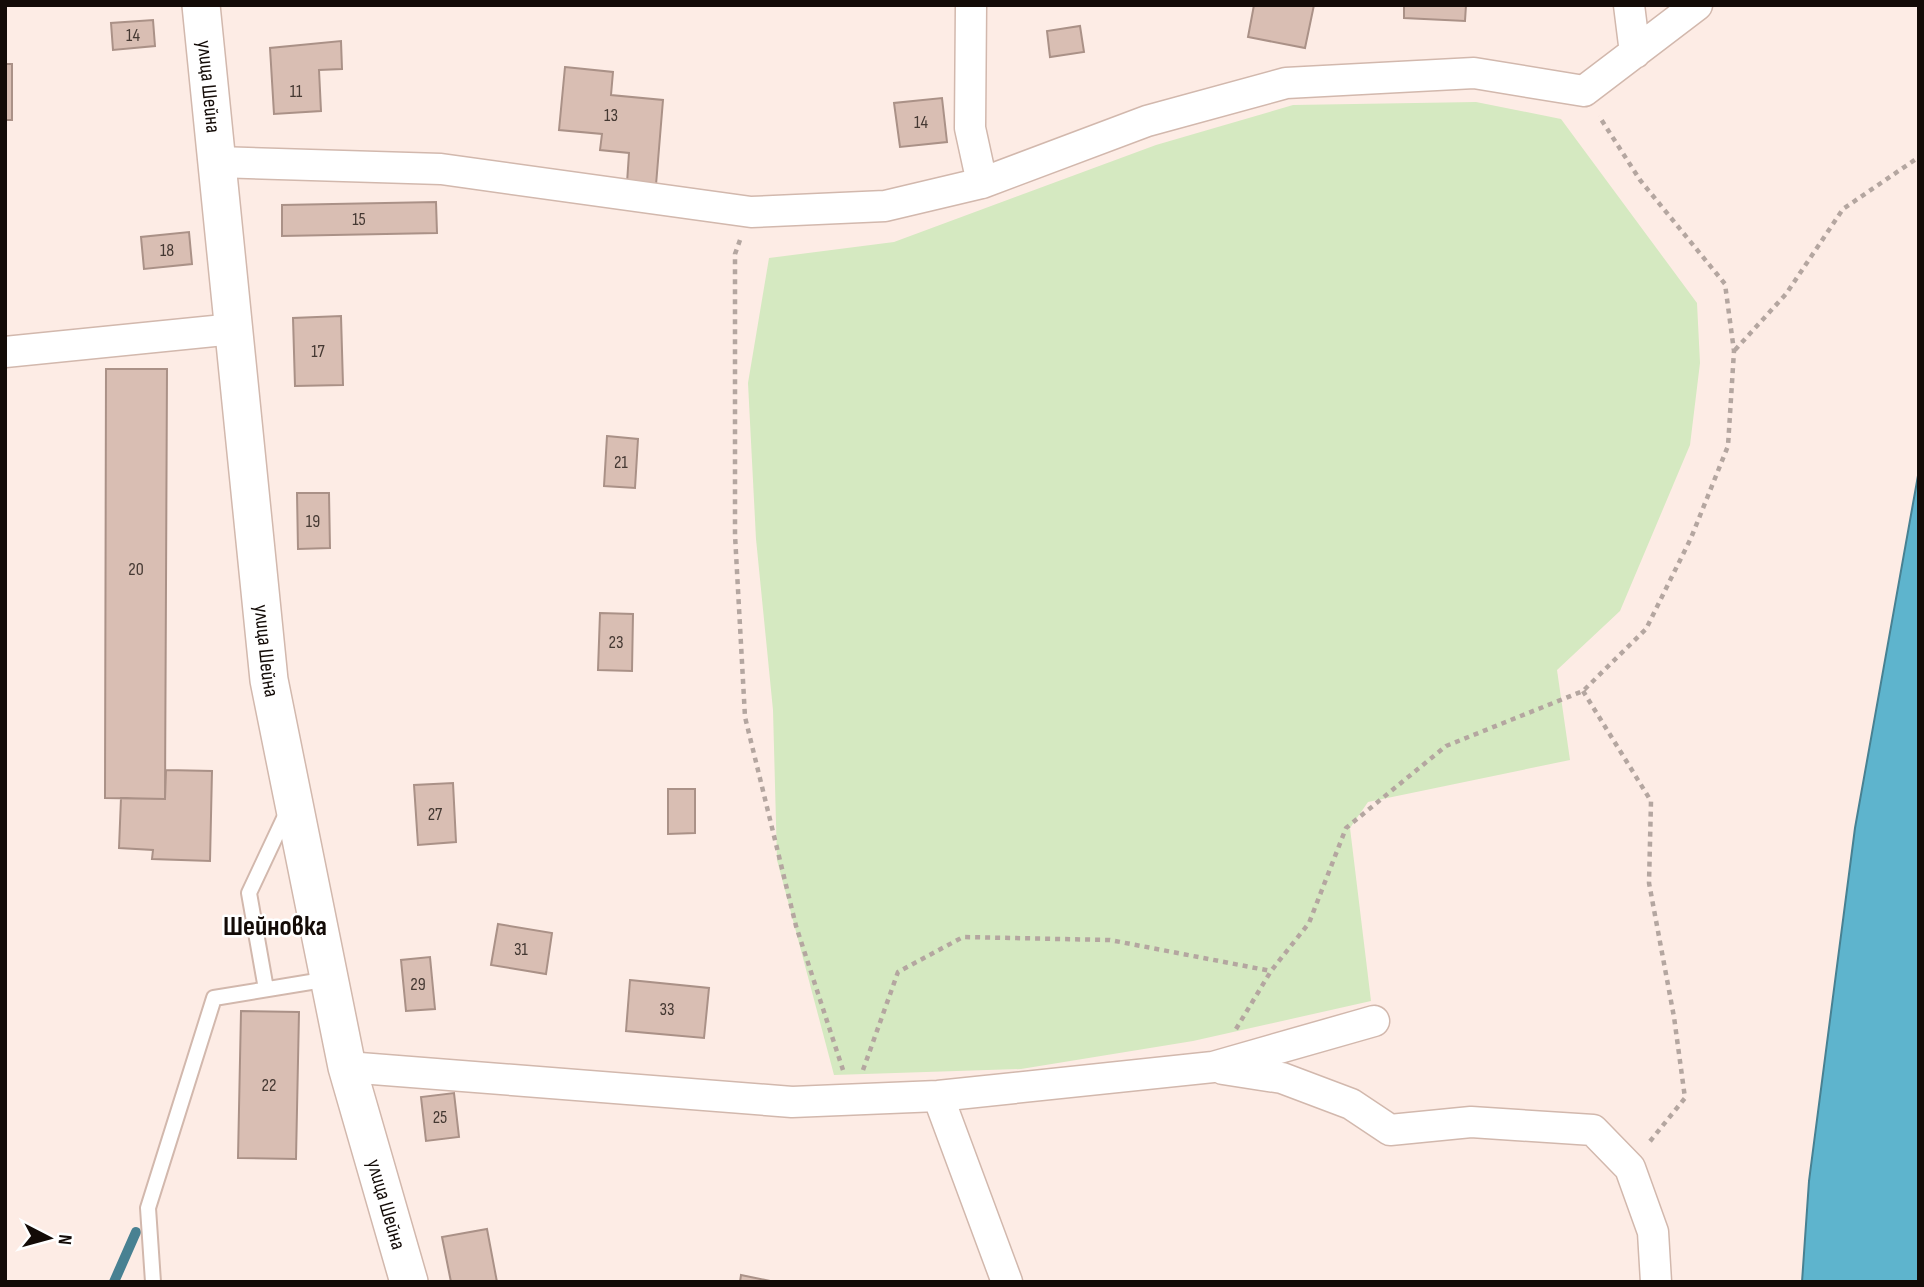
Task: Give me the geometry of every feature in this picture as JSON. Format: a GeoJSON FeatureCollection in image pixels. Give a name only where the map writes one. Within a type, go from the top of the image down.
{"type":"FeatureCollection","features":[{"type":"Feature","properties":{"kind":"street","name":"улица Шейна"},"geometry":{"type":"LineString","coordinates":[[201,5],[269,680],[347,1067],[409,1282]]}},
{"type":"Feature","properties":{"kind":"street"},"geometry":{"type":"LineString","coordinates":[[971,5],[970,128],[982,183]]}},
{"type":"Feature","properties":{"kind":"street"},"geometry":{"type":"LineString","coordinates":[[1629,5],[1634,53]]}},
{"type":"Feature","properties":{"kind":"street"},"geometry":{"type":"LineString","coordinates":[[217,162],[441,169],[751,212],[885,206],[982,183],[1147,121],[1286,83],[1474,74],[1584,92],[1697,5]]}},
{"type":"Feature","properties":{"kind":"street"},"geometry":{"type":"LineString","coordinates":[[5,352],[234,329]]}},
{"type":"Feature","properties":{"kind":"street"},"geometry":{"type":"LineString","coordinates":[[347,1067],[792,1102],[938,1096],[1213,1067],[1374,1021]]}},
{"type":"Feature","properties":{"kind":"street"},"geometry":{"type":"LineString","coordinates":[[1213,1067],[1282,1078],[1351,1104],[1390,1130],[1471,1122],[1593,1130],[1630,1168],[1653,1232],[1656,1282]]}},
{"type":"Feature","properties":{"kind":"street"},"geometry":{"type":"LineString","coordinates":[[938,1096],[1007,1282]]}},
{"type":"Feature","properties":{"kind":"lane"},"geometry":{"type":"LineString","coordinates":[[266,989],[249,893],[293,798]]}},
{"type":"Feature","properties":{"kind":"lane"},"geometry":{"type":"LineString","coordinates":[[153,1282],[148,1208],[214,998],[330,978]]}},
{"type":"Feature","properties":{"kind":"path"},"geometry":{"type":"LineString","coordinates":[[1213,1067],[1271,971],[1309,923],[1346,828],[1446,746],[1583,691],[1646,629],[1691,538],[1728,446],[1734,351],[1725,284],[1640,180],[1584,92]]}},
{"type":"Feature","properties":{"kind":"path"},"geometry":{"type":"LineString","coordinates":[[1734,351],[1786,294],[1843,209],[1919,157]]}},
{"type":"Feature","properties":{"kind":"path"},"geometry":{"type":"LineString","coordinates":[[751,212],[735,254],[735,535],[745,717],[796,926],[853,1099]]}},
{"type":"Feature","properties":{"kind":"path"},"geometry":{"type":"LineString","coordinates":[[1583,691],[1651,801],[1649,883],[1674,1017],[1685,1098],[1630,1168]]}},
{"type":"Feature","properties":{"kind":"path"},"geometry":{"type":"LineString","coordinates":[[853,1099],[898,972],[962,937],[1110,940],[1271,971]]}},
{"type":"Feature","properties":{"kind":"green space"},"geometry":{"type":"Polygon","coordinates":[[[1476,102],[1561,119],[1697,303],[1700,363],[1690,445],[1620,611],[1557,670],[1570,760],[1368,802],[1350,828],[1371,1001],[1193,1041],[1021,1069],[834,1075],[777,860],[773,710],[756,539],[748,383],[769,258],[894,242],[1156,145],[1293,105],[1476,102]]]}},
{"type":"Feature","properties":{"kind":"water"},"geometry":{"type":"Polygon","coordinates":[[[1919,470],[1919,1282],[1802,1282],[1809,1181],[1855,828],[1919,470]]]}},
{"type":"Feature","properties":{"kind":"building"},"geometry":{"type":"Polygon","coordinates":[[[1254,5],[1314,5],[1305,48],[1248,37],[1254,5]]]}},
{"type":"Feature","properties":{"kind":"building"},"geometry":{"type":"Polygon","coordinates":[[[1404,5],[1466,5],[1465,21],[1404,18],[1404,5]]]}},
{"type":"Feature","properties":{"kind":"building"},"geometry":{"type":"Polygon","coordinates":[[[153,20],[155,46],[113,50],[111,23],[153,20]]]}},
{"type":"Feature","properties":{"kind":"building"},"geometry":{"type":"Polygon","coordinates":[[[1080,26],[1084,52],[1050,57],[1047,31],[1080,26]]]}},
{"type":"Feature","properties":{"kind":"building"},"geometry":{"type":"Polygon","coordinates":[[[341,41],[342,69],[319,70],[321,111],[274,114],[270,48],[341,41]]]}},
{"type":"Feature","properties":{"kind":"building"},"geometry":{"type":"Polygon","coordinates":[[[5,64],[12,64],[12,120],[5,120],[5,64]]]}},
{"type":"Feature","properties":{"kind":"building"},"geometry":{"type":"Polygon","coordinates":[[[565,67],[613,72],[611,95],[663,100],[656,185],[627,183],[629,153],[600,150],[602,134],[559,130],[565,67]]]}},
{"type":"Feature","properties":{"kind":"building"},"geometry":{"type":"Polygon","coordinates":[[[942,98],[947,142],[900,147],[894,103],[942,98]]]}},
{"type":"Feature","properties":{"kind":"building"},"geometry":{"type":"Polygon","coordinates":[[[436,202],[437,233],[282,236],[282,205],[436,202]]]}},
{"type":"Feature","properties":{"kind":"building"},"geometry":{"type":"Polygon","coordinates":[[[189,232],[192,264],[144,269],[141,237],[189,232]]]}},
{"type":"Feature","properties":{"kind":"building"},"geometry":{"type":"Polygon","coordinates":[[[341,316],[343,385],[295,386],[293,318],[341,316]]]}},
{"type":"Feature","properties":{"kind":"building"},"geometry":{"type":"Polygon","coordinates":[[[106,369],[167,369],[165,799],[105,798],[106,369]]]}},
{"type":"Feature","properties":{"kind":"building"},"geometry":{"type":"Polygon","coordinates":[[[607,436],[638,439],[635,488],[604,486],[607,436]]]}},
{"type":"Feature","properties":{"kind":"building"},"geometry":{"type":"Polygon","coordinates":[[[297,493],[329,493],[330,548],[298,549],[297,493]]]}},
{"type":"Feature","properties":{"kind":"building"},"geometry":{"type":"Polygon","coordinates":[[[600,613],[633,614],[632,671],[598,670],[600,613]]]}},
{"type":"Feature","properties":{"kind":"building"},"geometry":{"type":"Polygon","coordinates":[[[166,770],[212,771],[210,861],[152,859],[153,850],[119,848],[121,798],[165,799],[166,770]]]}},
{"type":"Feature","properties":{"kind":"building"},"geometry":{"type":"Polygon","coordinates":[[[453,783],[456,842],[418,845],[414,785],[453,783]]]}},
{"type":"Feature","properties":{"kind":"building"},"geometry":{"type":"Polygon","coordinates":[[[668,789],[695,789],[695,833],[668,834],[668,789]]]}},
{"type":"Feature","properties":{"kind":"building"},"geometry":{"type":"Polygon","coordinates":[[[498,924],[552,933],[546,974],[491,965],[498,924]]]}},
{"type":"Feature","properties":{"kind":"building"},"geometry":{"type":"Polygon","coordinates":[[[430,957],[435,1009],[406,1011],[401,960],[430,957]]]}},
{"type":"Feature","properties":{"kind":"building"},"geometry":{"type":"Polygon","coordinates":[[[630,980],[709,988],[704,1038],[626,1031],[630,980]]]}},
{"type":"Feature","properties":{"kind":"building"},"geometry":{"type":"Polygon","coordinates":[[[241,1011],[299,1012],[296,1159],[238,1158],[241,1011]]]}},
{"type":"Feature","properties":{"kind":"building"},"geometry":{"type":"Polygon","coordinates":[[[454,1093],[459,1137],[426,1141],[421,1097],[454,1093]]]}},
{"type":"Feature","properties":{"kind":"building"},"geometry":{"type":"Polygon","coordinates":[[[487,1229],[497,1282],[451,1282],[442,1237],[487,1229]]]}},
{"type":"Feature","properties":{"kind":"building"},"geometry":{"type":"Polygon","coordinates":[[[741,1275],[775,1282],[740,1282],[741,1275]]]}},
{"type":"Feature","properties":{"kind":"waterway"},"geometry":{"type":"LineString","coordinates":[[114,1282],[136,1232]]}},
{"type":"Feature","properties":{"kind":"district","name":"Шейновка"},"geometry":{"type":"Point","coordinates":[275,926]}}]}
